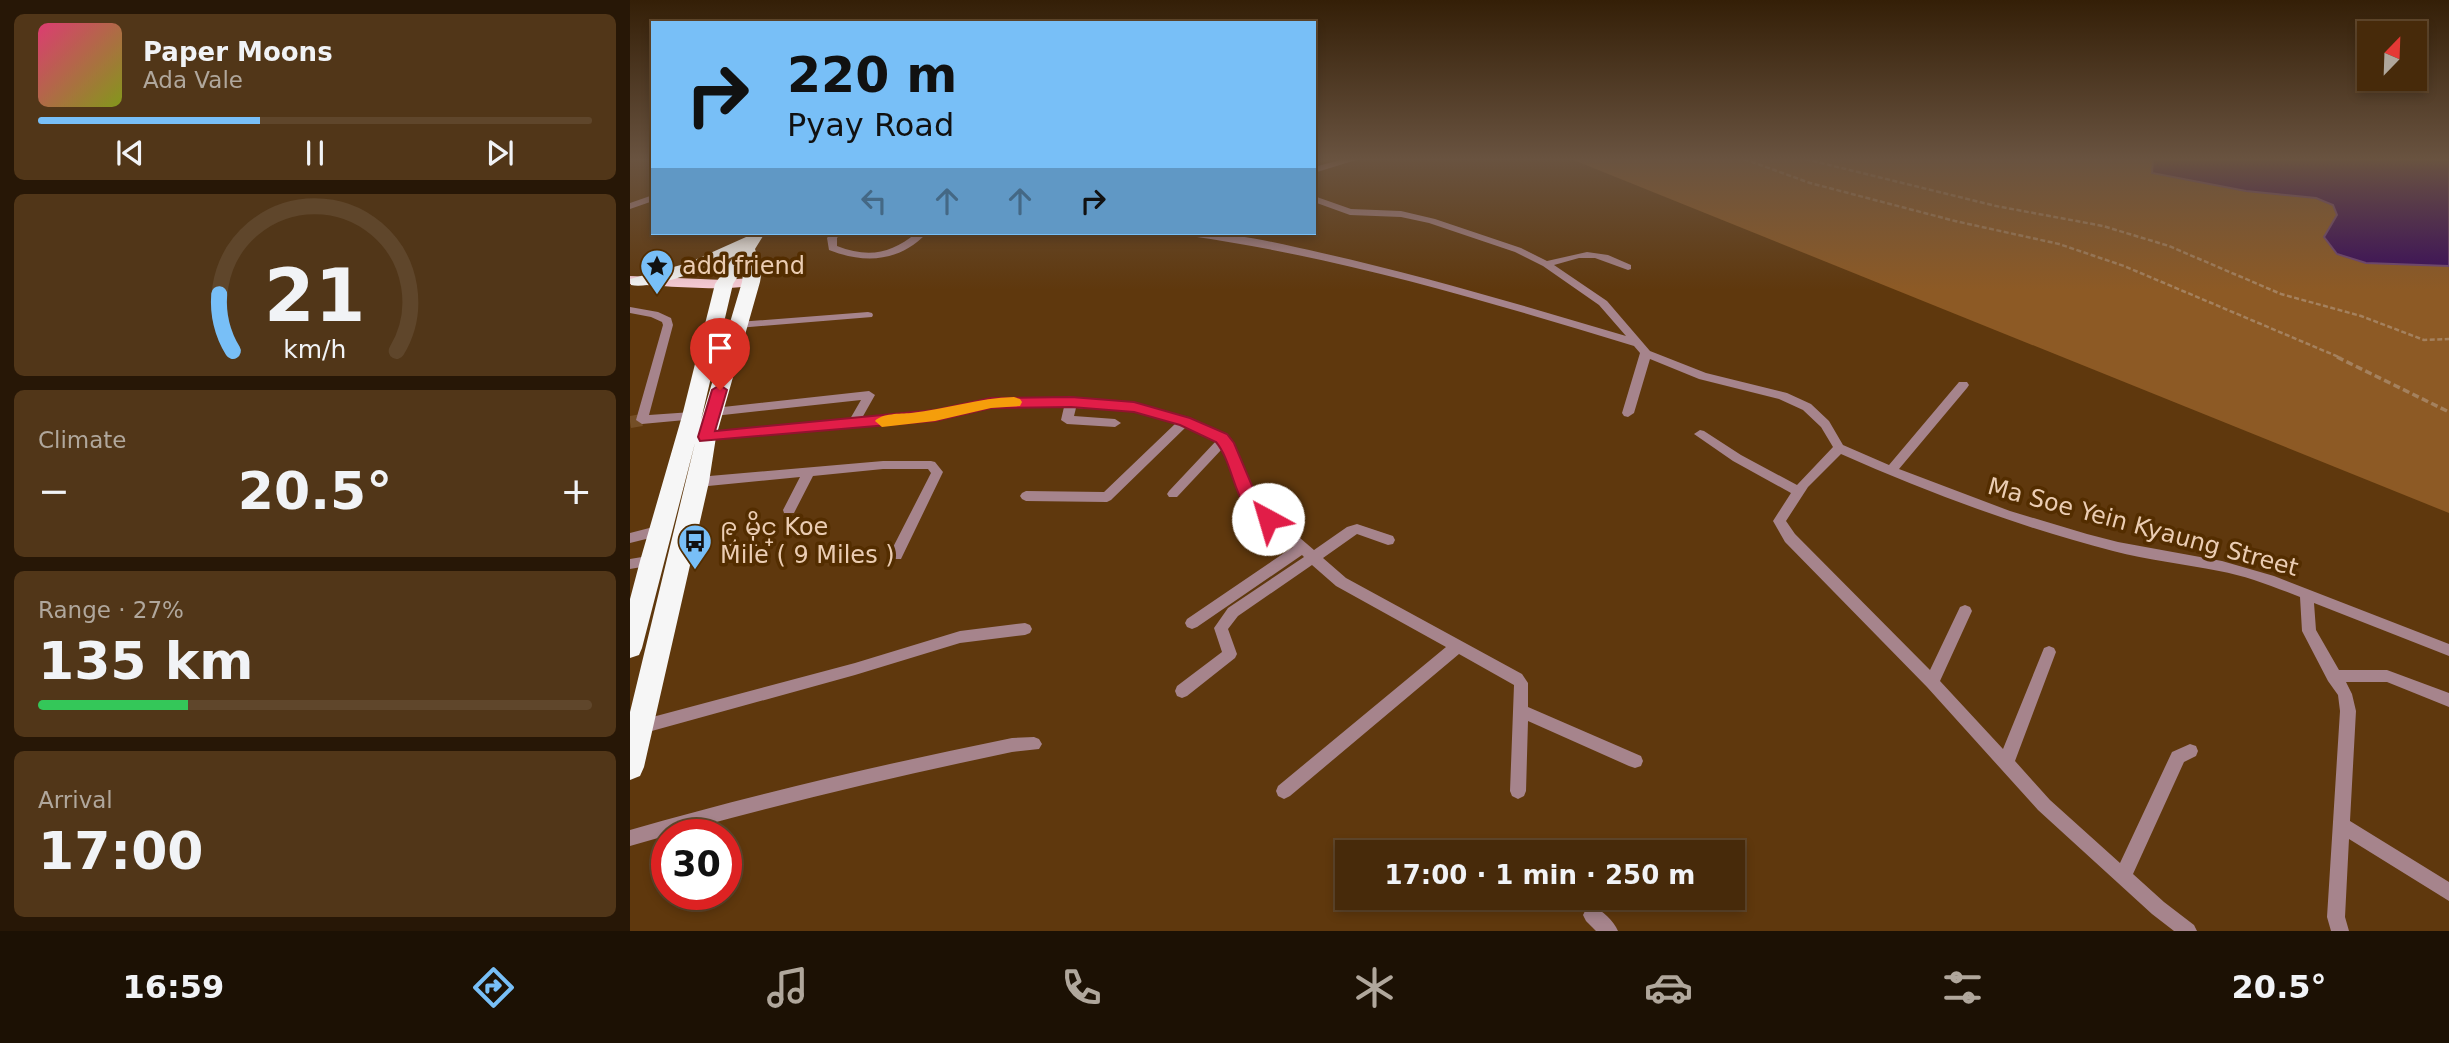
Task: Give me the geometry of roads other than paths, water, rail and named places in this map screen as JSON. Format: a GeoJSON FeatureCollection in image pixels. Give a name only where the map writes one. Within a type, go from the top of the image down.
{"type":"FeatureCollection","features":[{"type":"Feature","properties":{"kind":"highway"},"geometry":{"type":"LineString","coordinates":[[634,280],[687,271],[709,263],[753,239]]}},
{"type":"Feature","properties":{"kind":"highway"},"geometry":{"type":"LineString","coordinates":[[694,430],[714,412],[751,282],[753,239]]}},
{"type":"Feature","properties":{"kind":"highway"},"geometry":{"type":"LineString","coordinates":[[630,648],[640,562],[661,530],[694,430],[723,284],[753,239]]}},
{"type":"Feature","properties":{"kind":"highway"},"geometry":{"type":"LineString","coordinates":[[630,767],[635,728],[698,482],[694,430]]}},
{"type":"Feature","properties":{"kind":"main road"},"geometry":{"type":"LineString","coordinates":[[634,280],[723,284],[751,282]]}},
{"type":"Feature","properties":{"kind":"street"},"geometry":{"type":"LineString","coordinates":[[1324,202],[1350,212],[1401,214],[1454,227],[1518,250],[1546,264],[1603,303],[1642,348]]}},
{"type":"Feature","properties":{"kind":"street"},"geometry":{"type":"LineString","coordinates":[[834,235],[832,248],[845,253],[891,254],[904,248],[920,235]]}},
{"type":"Feature","properties":{"kind":"street"},"geometry":{"type":"LineString","coordinates":[[1207,235],[1249,240],[1456,289],[1642,348],[1703,376],[1783,396],[1807,408],[1825,424],[1839,448],[1799,492],[1779,521],[1790,538],[1932,682],[2044,805],[2188,931]]}},
{"type":"Feature","properties":{"kind":"street"},"geometry":{"type":"LineString","coordinates":[[1546,264],[1591,253],[1601,254],[1628,267]]}},
{"type":"Feature","properties":{"kind":"street"},"geometry":{"type":"LineString","coordinates":[[630,310],[654,314],[667,320],[668,324],[642,421],[694,430],[852,425],[935,415],[991,403],[1071,402],[1134,407],[1185,421],[1224,440],[1252,504],[1340,582],[1521,683],[1518,791]]}},
{"type":"Feature","properties":{"kind":"street"},"geometry":{"type":"LineString","coordinates":[[738,325],[868,315]]}},
{"type":"Feature","properties":{"kind":"street"},"geometry":{"type":"LineString","coordinates":[[1629,413],[1642,348]]}},
{"type":"Feature","properties":{"kind":"street"},"geometry":{"type":"LineString","coordinates":[[1891,471],[1963,385]]}},
{"type":"Feature","properties":{"kind":"street"},"geometry":{"type":"LineString","coordinates":[[714,412],[869,395],[852,425]]}},
{"type":"Feature","properties":{"kind":"street"},"geometry":{"type":"LineString","coordinates":[[1071,402],[1067,419],[1115,423]]}},
{"type":"Feature","properties":{"kind":"street"},"geometry":{"type":"LineString","coordinates":[[1026,496],[1107,497],[1185,421]]}},
{"type":"Feature","properties":{"kind":"street"},"geometry":{"type":"LineString","coordinates":[[1700,434],[1799,492]]}},
{"type":"Feature","properties":{"kind":"street"},"geometry":{"type":"LineString","coordinates":[[1173,494],[1224,440]]}},
{"type":"Feature","properties":{"kind":"street","name":"Ma Soe Yein Kyaung Street"},"geometry":{"type":"LineString","coordinates":[[1839,448],[2006,515],[2118,547],[2222,566],[2274,581],[2449,650]]}},
{"type":"Feature","properties":{"kind":"street"},"geometry":{"type":"LineString","coordinates":[[698,482],[883,465],[931,465],[937,472],[897,555]]}},
{"type":"Feature","properties":{"kind":"street"},"geometry":{"type":"LineString","coordinates":[[789,510],[808,473]]}},
{"type":"Feature","properties":{"kind":"street"},"geometry":{"type":"LineString","coordinates":[[1192,623],[1307,552],[1357,529],[1388,540]]}},
{"type":"Feature","properties":{"kind":"street"},"geometry":{"type":"LineString","coordinates":[[630,538],[661,530]]}},
{"type":"Feature","properties":{"kind":"street"},"geometry":{"type":"LineString","coordinates":[[1182,691],[1230,654],[1221,628],[1233,612],[1307,552]]}},
{"type":"Feature","properties":{"kind":"street"},"geometry":{"type":"LineString","coordinates":[[640,562],[678,555]]}},
{"type":"Feature","properties":{"kind":"street"},"geometry":{"type":"LineString","coordinates":[[2307,594],[2309,631],[2345,694],[2348,711],[2336,917],[2340,931]]}},
{"type":"Feature","properties":{"kind":"street"},"geometry":{"type":"LineString","coordinates":[[1932,682],[1965,611]]}},
{"type":"Feature","properties":{"kind":"street"},"geometry":{"type":"LineString","coordinates":[[635,728],[855,669],[960,637],[1025,629]]}},
{"type":"Feature","properties":{"kind":"street"},"geometry":{"type":"LineString","coordinates":[[1284,791],[1457,647]]}},
{"type":"Feature","properties":{"kind":"street"},"geometry":{"type":"LineString","coordinates":[[2006,763],[2049,652]]}},
{"type":"Feature","properties":{"kind":"street"},"geometry":{"type":"LineString","coordinates":[[2333,676],[2387,676],[2449,700]]}},
{"type":"Feature","properties":{"kind":"street"},"geometry":{"type":"LineString","coordinates":[[1520,711],[1635,761]]}},
{"type":"Feature","properties":{"kind":"street"},"geometry":{"type":"LineString","coordinates":[[630,838],[744,805],[879,771],[1012,745],[1034,744]]}},
{"type":"Feature","properties":{"kind":"street"},"geometry":{"type":"LineString","coordinates":[[2123,876],[2178,757],[2190,751]]}},
{"type":"Feature","properties":{"kind":"street"},"geometry":{"type":"LineString","coordinates":[[2341,825],[2449,892]]}},
{"type":"Feature","properties":{"kind":"street"},"geometry":{"type":"LineString","coordinates":[[1592,915],[1609,931]]}},
{"type":"Feature","properties":{"kind":"tunnel"},"geometry":{"type":"LineString","coordinates":[[630,422],[642,420]]}},
{"type":"Feature","properties":{"kind":"place","name":"add friend"},"geometry":{"type":"Point","coordinates":[657,296]}},
{"type":"Feature","properties":{"kind":"place","name":"၉ မိုင္ Koe Mile ( 9 Miles )"},"geometry":{"type":"Point","coordinates":[695,571]}}]}
